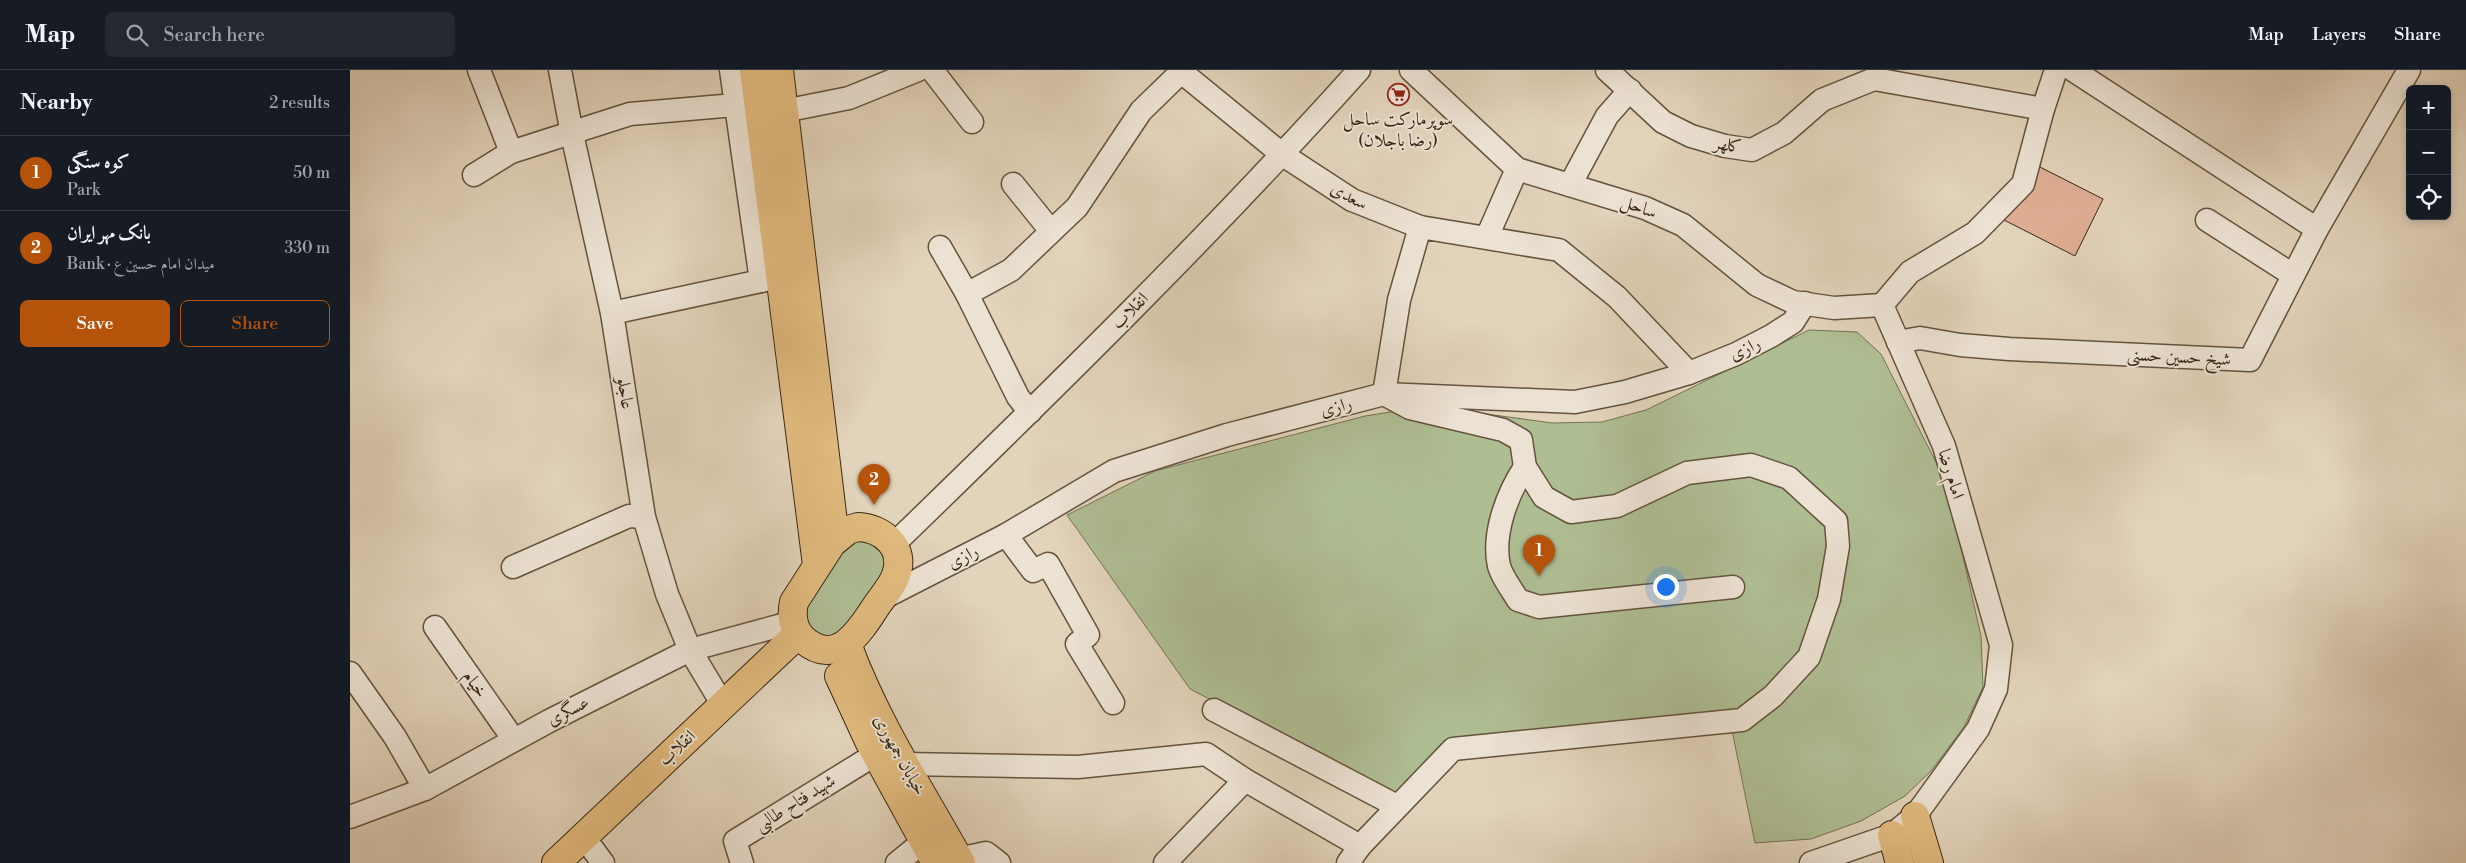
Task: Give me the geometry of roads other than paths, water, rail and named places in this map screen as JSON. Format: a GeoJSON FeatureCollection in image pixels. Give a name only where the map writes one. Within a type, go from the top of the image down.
{"type":"FeatureCollection","features":[{"type":"Feature","properties":{"kind":"main road"},"geometry":{"type":"LineString","coordinates":[[754,70],[767,96],[835,539]]}},
{"type":"Feature","properties":{"kind":"main road"},"geometry":{"type":"LineString","coordinates":[[767,96],[771,279],[817,565]]}},
{"type":"Feature","properties":{"kind":"main road"},"geometry":{"type":"LineString","coordinates":[[868,528],[886,536],[893,545],[898,564],[896,575],[858,634],[838,646],[812,646],[796,628],[794,602],[835,539],[848,530],[868,528]]}},
{"type":"Feature","properties":{"kind":"main road","name":"انقلاب"},"geometry":{"type":"LineString","coordinates":[[556,863],[723,705],[796,628]]}},
{"type":"Feature","properties":{"kind":"main road","name":"خیابان جمهوری"},"geometry":{"type":"LineString","coordinates":[[838,646],[844,688],[876,754],[945,857]]}},
{"type":"Feature","properties":{"kind":"main road","name":"خیابان جمهوری"},"geometry":{"type":"LineString","coordinates":[[838,646],[862,684],[905,764],[945,857]]}},
{"type":"Feature","properties":{"kind":"main road"},"geometry":{"type":"LineString","coordinates":[[1915,816],[1929,863]]}},
{"type":"Feature","properties":{"kind":"main road"},"geometry":{"type":"LineString","coordinates":[[1892,835],[1900,863]]}},
{"type":"Feature","properties":{"kind":"street"},"geometry":{"type":"LineString","coordinates":[[479,70],[511,152]]}},
{"type":"Feature","properties":{"kind":"street","name":"عاجلو"},"geometry":{"type":"LineString","coordinates":[[560,70],[572,134],[612,313],[644,517],[667,594],[690,650],[723,705]]}},
{"type":"Feature","properties":{"kind":"street"},"geometry":{"type":"LineString","coordinates":[[731,70],[767,96]]}},
{"type":"Feature","properties":{"kind":"street"},"geometry":{"type":"LineString","coordinates":[[474,175],[511,152],[630,114],[767,96],[850,98],[918,70]]}},
{"type":"Feature","properties":{"kind":"street"},"geometry":{"type":"LineString","coordinates":[[932,70],[972,122]]}},
{"type":"Feature","properties":{"kind":"street","name":"انقلاب"},"geometry":{"type":"LineString","coordinates":[[893,545],[1030,412],[1283,156],[1359,70]]}},
{"type":"Feature","properties":{"kind":"street","name":"ساحل"},"geometry":{"type":"LineString","coordinates":[[1412,70],[1517,169],[1644,208],[1684,225],[1757,285],[1793,302],[1834,308],[1882,305]]}},
{"type":"Feature","properties":{"kind":"street","name":"کلهر"},"geometry":{"type":"LineString","coordinates":[[1607,70],[1663,122],[1691,136],[1726,146],[1752,150],[1784,133],[1822,100],[1873,74]]}},
{"type":"Feature","properties":{"kind":"street"},"geometry":{"type":"LineString","coordinates":[[1882,305],[1910,272],[1974,233],[2023,184],[2043,109],[2056,70]]}},
{"type":"Feature","properties":{"kind":"street"},"geometry":{"type":"LineString","coordinates":[[2074,70],[2316,229]]}},
{"type":"Feature","properties":{"kind":"street","name":"شیخ حسین حسنی"},"geometry":{"type":"LineString","coordinates":[[1898,342],[1920,338],[1960,345],[2009,349],[2250,360],[2316,229],[2409,70]]}},
{"type":"Feature","properties":{"kind":"street"},"geometry":{"type":"LineString","coordinates":[[967,294],[1011,270],[1077,208],[1141,111],[1180,71]]}},
{"type":"Feature","properties":{"kind":"street","name":"سعدی"},"geometry":{"type":"LineString","coordinates":[[1180,71],[1283,156],[1352,200],[1420,227],[1560,250],[1617,297],[1690,373]]}},
{"type":"Feature","properties":{"kind":"street"},"geometry":{"type":"LineString","coordinates":[[1873,74],[2043,109]]}},
{"type":"Feature","properties":{"kind":"street"},"geometry":{"type":"LineString","coordinates":[[1570,185],[1607,116],[1630,90]]}},
{"type":"Feature","properties":{"kind":"street"},"geometry":{"type":"LineString","coordinates":[[1487,237],[1517,169]]}},
{"type":"Feature","properties":{"kind":"street"},"geometry":{"type":"LineString","coordinates":[[1013,184],[1051,231]]}},
{"type":"Feature","properties":{"kind":"street"},"geometry":{"type":"LineString","coordinates":[[2207,220],[2293,275]]}},
{"type":"Feature","properties":{"kind":"street"},"geometry":{"type":"LineString","coordinates":[[905,764],[1078,767],[1206,754],[1354,854],[1397,806],[1453,749],[1742,720],[1773,696],[1809,658],[1829,599],[1838,546],[1836,521],[1789,478],[1751,465],[1687,473],[1617,506],[1571,512],[1544,497],[1525,467],[1521,440],[1503,430],[1410,408],[1384,394],[1399,300],[1420,227]]}},
{"type":"Feature","properties":{"kind":"street"},"geometry":{"type":"LineString","coordinates":[[940,247],[967,294],[1018,396],[1030,412]]}},
{"type":"Feature","properties":{"kind":"street"},"geometry":{"type":"LineString","coordinates":[[612,313],[771,279]]}},
{"type":"Feature","properties":{"kind":"street","name":"رازی"},"geometry":{"type":"LineString","coordinates":[[881,600],[1006,535],[1114,471],[1226,435],[1384,394],[1575,402],[1625,392],[1690,373],[1771,336],[1793,322],[1805,303]]}},
{"type":"Feature","properties":{"kind":"street","name":"امام رضا"},"geometry":{"type":"LineString","coordinates":[[1811,863],[1892,835],[1915,816],[1978,729],[1996,689],[2001,645],[1944,446],[1882,305]]}},
{"type":"Feature","properties":{"kind":"street"},"geometry":{"type":"LineString","coordinates":[[1525,467],[1514,484],[1496,540],[1499,568],[1518,600],[1539,607],[1733,587]]}},
{"type":"Feature","properties":{"kind":"street"},"geometry":{"type":"LineString","coordinates":[[513,567],[629,516],[644,517]]}},
{"type":"Feature","properties":{"kind":"street"},"geometry":{"type":"LineString","coordinates":[[1006,535],[1033,571],[1048,564],[1088,635],[1077,644],[1113,703]]}},
{"type":"Feature","properties":{"kind":"street","name":"خیام"},"geometry":{"type":"LineString","coordinates":[[436,627],[514,740]]}},
{"type":"Feature","properties":{"kind":"street","name":"عسگری"},"geometry":{"type":"LineString","coordinates":[[350,816],[425,789],[514,740],[690,650],[796,628]]}},
{"type":"Feature","properties":{"kind":"street"},"geometry":{"type":"LineString","coordinates":[[350,673],[395,737],[425,789]]}},
{"type":"Feature","properties":{"kind":"street"},"geometry":{"type":"LineString","coordinates":[[1214,710],[1397,806]]}},
{"type":"Feature","properties":{"kind":"street","name":"شهید فتاح طالبی"},"geometry":{"type":"LineString","coordinates":[[742,863],[735,841],[876,754]]}},
{"type":"Feature","properties":{"kind":"street"},"geometry":{"type":"LineString","coordinates":[[1164,863],[1245,780]]}},
{"type":"Feature","properties":{"kind":"street"},"geometry":{"type":"LineString","coordinates":[[583,836],[603,863]]}},
{"type":"Feature","properties":{"kind":"street"},"geometry":{"type":"LineString","coordinates":[[898,863],[986,853],[999,863]]}},
{"type":"Feature","properties":{"kind":"place","name":"سوپرمارکت ساحل (رضا باجلان)"},"geometry":{"type":"Point","coordinates":[1398,94]}},
{"type":"Feature","properties":{"kind":"place","name":"بانک مهر ایران"},"geometry":{"type":"Point","coordinates":[874,505]}},
{"type":"Feature","properties":{"kind":"place","name":"کوه سنگی"},"geometry":{"type":"Point","coordinates":[1539,576]}}]}
